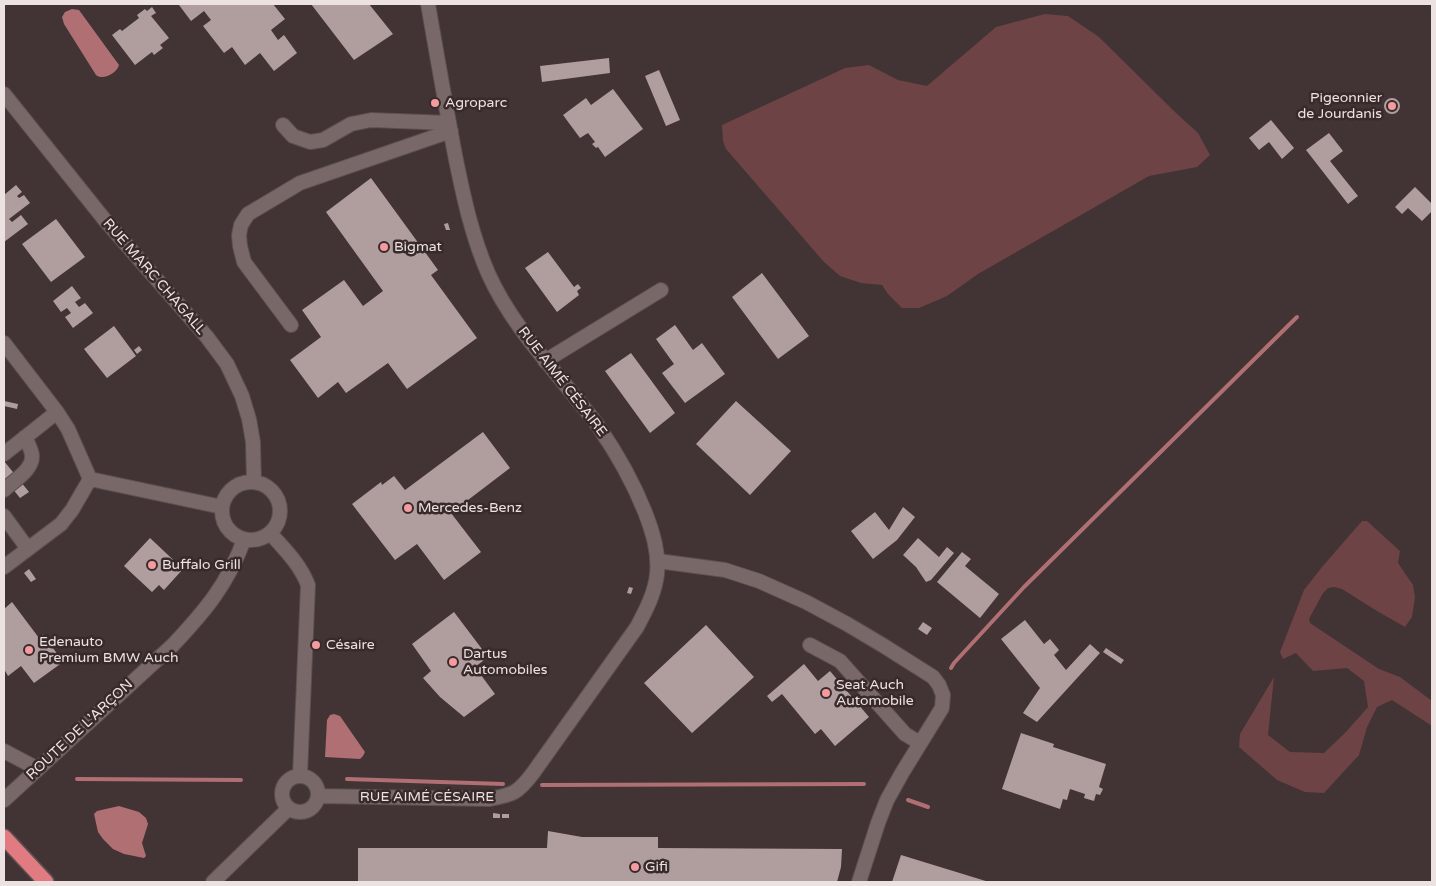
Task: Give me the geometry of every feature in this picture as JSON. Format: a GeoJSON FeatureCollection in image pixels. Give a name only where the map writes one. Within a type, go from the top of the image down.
{"type":"FeatureCollection","features":[{"type":"Feature","properties":{"kind":"highway"},"geometry":{"type":"LineString","coordinates":[[4,837],[46,882]]}},
{"type":"Feature","properties":{"kind":"street","name":"RUE AIMÉ CÉSAIRE"},"geometry":{"type":"LineString","coordinates":[[318,796],[489,799],[508,796],[513,793],[533,773],[636,627],[646,609],[657,576],[658,561],[653,533],[626,471],[597,425],[514,321],[488,274],[467,212],[428,4]]}},
{"type":"Feature","properties":{"kind":"street","name":"RUE MARC CHAGALL"},"geometry":{"type":"LineString","coordinates":[[4,94],[104,218],[207,337],[227,364],[242,396],[249,419],[253,442],[254,482]]}},
{"type":"Feature","properties":{"kind":"street"},"geometry":{"type":"LineString","coordinates":[[283,125],[293,136],[310,142],[323,140],[351,124],[371,120],[450,127]]}},
{"type":"Feature","properties":{"kind":"street"},"geometry":{"type":"LineString","coordinates":[[291,325],[244,262],[239,235],[241,226],[248,214],[300,183],[450,127]]}},
{"type":"Feature","properties":{"kind":"street"},"geometry":{"type":"LineString","coordinates":[[545,361],[661,290]]}},
{"type":"Feature","properties":{"kind":"street"},"geometry":{"type":"LineString","coordinates":[[4,343],[57,412],[68,430],[90,479]]}},
{"type":"Feature","properties":{"kind":"street"},"geometry":{"type":"LineString","coordinates":[[4,454],[57,412]]}},
{"type":"Feature","properties":{"kind":"street"},"geometry":{"type":"LineString","coordinates":[[4,490],[26,471],[30,465],[32,456],[25,437]]}},
{"type":"Feature","properties":{"kind":"street"},"geometry":{"type":"LineString","coordinates":[[90,479],[222,507]]}},
{"type":"Feature","properties":{"kind":"street"},"geometry":{"type":"LineString","coordinates":[[4,567],[61,524],[72,510],[90,479]]}},
{"type":"Feature","properties":{"kind":"street"},"geometry":{"type":"LineString","coordinates":[[254,482],[260,483],[272,491],[279,502],[280,516],[270,534],[258,540],[244,540],[237,538],[226,528],[223,522],[222,507],[230,490],[241,484],[254,482]]}},
{"type":"Feature","properties":{"kind":"street"},"geometry":{"type":"LineString","coordinates":[[4,516],[28,549]]}},
{"type":"Feature","properties":{"kind":"street"},"geometry":{"type":"LineString","coordinates":[[270,534],[296,562],[304,574],[308,585],[300,775]]}},
{"type":"Feature","properties":{"kind":"street","name":"ROUTE DE L’ARÇON"},"geometry":{"type":"LineString","coordinates":[[4,800],[173,645],[197,620],[218,593],[231,572],[244,540]]}},
{"type":"Feature","properties":{"kind":"street"},"geometry":{"type":"LineString","coordinates":[[658,561],[725,570],[758,581],[806,602],[884,646],[933,678],[939,686],[943,694],[942,708],[887,800],[859,882]]}},
{"type":"Feature","properties":{"kind":"street"},"geometry":{"type":"LineString","coordinates":[[810,645],[840,661],[905,734],[920,743]]}},
{"type":"Feature","properties":{"kind":"street"},"geometry":{"type":"LineString","coordinates":[[4,751],[38,769]]}},
{"type":"Feature","properties":{"kind":"street"},"geometry":{"type":"LineString","coordinates":[[300,775],[310,778],[314,782],[317,786],[318,796],[313,808],[307,811],[294,812],[283,803],[281,795],[286,781],[300,775]]}},
{"type":"Feature","properties":{"kind":"street"},"geometry":{"type":"LineString","coordinates":[[213,882],[288,809]]}},
{"type":"Feature","properties":{"kind":"shaded area"},"geometry":{"type":"Polygon","coordinates":[[[72,9],[79,10],[119,65],[116,71],[106,77],[96,75],[64,24],[62,17],[65,12],[72,9]]]}},
{"type":"Feature","properties":{"kind":"shaded area"},"geometry":{"type":"Polygon","coordinates":[[[1045,14],[1068,16],[1099,37],[1198,133],[1210,155],[1197,167],[1149,176],[978,274],[947,296],[919,308],[902,308],[882,285],[861,283],[840,276],[824,262],[726,149],[723,141],[722,125],[845,68],[869,65],[898,80],[927,86],[996,27],[1045,14]]]}},
{"type":"Feature","properties":{"kind":"shaded area"},"geometry":{"type":"Polygon","coordinates":[[[1362,521],[1367,521],[1400,551],[1398,563],[1413,585],[1415,597],[1412,617],[1405,627],[1342,589],[1334,587],[1328,588],[1323,593],[1309,619],[1310,623],[1379,669],[1400,677],[1432,701],[1432,726],[1392,700],[1377,707],[1367,727],[1359,755],[1324,793],[1305,792],[1277,780],[1239,747],[1240,734],[1274,677],[1268,735],[1290,752],[1324,753],[1368,707],[1364,681],[1347,668],[1313,671],[1296,653],[1283,659],[1280,652],[1304,590],[1362,521]]]}},
{"type":"Feature","properties":{"kind":"shaded area"},"geometry":{"type":"Polygon","coordinates":[[[330,715],[340,716],[365,752],[360,759],[325,757],[327,720],[330,715]]]}},
{"type":"Feature","properties":{"kind":"shaded area"},"geometry":{"type":"Polygon","coordinates":[[[119,806],[139,812],[146,818],[148,824],[142,843],[146,856],[144,858],[124,854],[113,849],[98,832],[94,814],[97,811],[119,806]]]}},
{"type":"Feature","properties":{"kind":"building"},"geometry":{"type":"Polygon","coordinates":[[[180,4],[273,4],[285,19],[271,30],[278,40],[284,35],[297,53],[274,71],[260,53],[245,65],[232,47],[224,53],[203,26],[211,20],[204,11],[191,21],[180,4]]]}},
{"type":"Feature","properties":{"kind":"building"},"geometry":{"type":"Polygon","coordinates":[[[311,4],[369,4],[393,34],[354,60],[311,4]]]}},
{"type":"Feature","properties":{"kind":"building"},"geometry":{"type":"Polygon","coordinates":[[[152,7],[156,13],[151,16],[169,38],[160,45],[163,48],[154,55],[152,52],[135,65],[112,35],[120,29],[122,31],[139,18],[137,15],[145,9],[147,11],[152,7]]]}},
{"type":"Feature","properties":{"kind":"building"},"geometry":{"type":"Polygon","coordinates":[[[609,58],[610,73],[542,82],[540,66],[609,58]]]}},
{"type":"Feature","properties":{"kind":"building"},"geometry":{"type":"Polygon","coordinates":[[[659,70],[680,120],[666,126],[645,76],[659,70]]]}},
{"type":"Feature","properties":{"kind":"building"},"geometry":{"type":"Polygon","coordinates":[[[613,89],[643,129],[605,157],[598,147],[596,148],[592,144],[595,142],[588,133],[580,138],[563,115],[586,98],[591,105],[613,89]]]}},
{"type":"Feature","properties":{"kind":"building","name":"Pigeonnier de Jourdanis"},"geometry":{"type":"Polygon","coordinates":[[[1392,98],[1398,100],[1400,106],[1398,112],[1392,114],[1386,112],[1384,106],[1386,100],[1392,98]]]}},
{"type":"Feature","properties":{"kind":"building"},"geometry":{"type":"Polygon","coordinates":[[[1271,120],[1294,148],[1282,159],[1269,142],[1259,150],[1249,138],[1271,120]]]}},
{"type":"Feature","properties":{"kind":"building"},"geometry":{"type":"Polygon","coordinates":[[[1329,133],[1343,151],[1330,161],[1358,196],[1348,204],[1306,150],[1329,133]]]}},
{"type":"Feature","properties":{"kind":"building"},"geometry":{"type":"Polygon","coordinates":[[[371,178],[438,270],[431,275],[477,338],[407,389],[388,363],[346,393],[338,382],[318,398],[290,360],[321,337],[302,310],[344,280],[363,306],[383,291],[326,212],[371,178]]]}},
{"type":"Feature","properties":{"kind":"building"},"geometry":{"type":"Polygon","coordinates":[[[16,185],[22,192],[17,196],[19,198],[24,195],[30,203],[9,219],[12,222],[21,215],[28,224],[4,242],[4,195],[16,185]]]}},
{"type":"Feature","properties":{"kind":"building"},"geometry":{"type":"Polygon","coordinates":[[[1415,187],[1432,204],[1432,211],[1422,221],[1408,208],[1402,214],[1395,207],[1415,187]]]}},
{"type":"Feature","properties":{"kind":"building"},"geometry":{"type":"Polygon","coordinates":[[[56,219],[85,257],[51,282],[22,244],[56,219]]]}},
{"type":"Feature","properties":{"kind":"building"},"geometry":{"type":"Polygon","coordinates":[[[448,223],[450,230],[446,230],[444,224],[448,223]]]}},
{"type":"Feature","properties":{"kind":"building"},"geometry":{"type":"Polygon","coordinates":[[[548,252],[574,287],[578,284],[581,288],[577,291],[579,295],[557,312],[525,268],[548,252]]]}},
{"type":"Feature","properties":{"kind":"building"},"geometry":{"type":"Polygon","coordinates":[[[762,273],[809,336],[778,359],[732,297],[762,273]]]}},
{"type":"Feature","properties":{"kind":"building"},"geometry":{"type":"Polygon","coordinates":[[[72,286],[81,298],[75,302],[79,307],[85,303],[93,313],[73,328],[65,317],[71,313],[67,308],[61,312],[53,301],[72,286]]]}},
{"type":"Feature","properties":{"kind":"building"},"geometry":{"type":"Polygon","coordinates":[[[675,325],[693,350],[702,343],[725,374],[685,403],[662,373],[674,364],[656,339],[675,325]]]}},
{"type":"Feature","properties":{"kind":"building"},"geometry":{"type":"Polygon","coordinates":[[[114,326],[136,356],[107,378],[84,349],[114,326]]]}},
{"type":"Feature","properties":{"kind":"building"},"geometry":{"type":"Polygon","coordinates":[[[139,346],[142,350],[137,354],[134,350],[139,346]]]}},
{"type":"Feature","properties":{"kind":"building"},"geometry":{"type":"Polygon","coordinates":[[[631,353],[675,413],[650,433],[605,371],[631,353]]]}},
{"type":"Feature","properties":{"kind":"building"},"geometry":{"type":"Polygon","coordinates":[[[4,401],[18,404],[17,409],[4,406],[4,401]]]}},
{"type":"Feature","properties":{"kind":"building"},"geometry":{"type":"Polygon","coordinates":[[[736,401],[791,451],[750,495],[696,444],[736,401]]]}},
{"type":"Feature","properties":{"kind":"building","name":"Mercedes-Benz"},"geometry":{"type":"Polygon","coordinates":[[[483,432],[510,468],[451,513],[481,552],[444,580],[417,544],[395,560],[352,504],[381,482],[382,485],[394,476],[405,490],[483,432]]]}},
{"type":"Feature","properties":{"kind":"building"},"geometry":{"type":"Polygon","coordinates":[[[4,461],[29,492],[20,498],[4,478],[4,461]]]}},
{"type":"Feature","properties":{"kind":"building"},"geometry":{"type":"Polygon","coordinates":[[[903,507],[915,517],[897,540],[873,559],[851,531],[875,512],[889,530],[903,507]]]}},
{"type":"Feature","properties":{"kind":"building","name":"Buffalo Grill"},"geometry":{"type":"Polygon","coordinates":[[[150,538],[183,569],[164,590],[159,585],[152,592],[124,566],[150,538]]]}},
{"type":"Feature","properties":{"kind":"building"},"geometry":{"type":"Polygon","coordinates":[[[918,538],[939,557],[947,547],[954,553],[931,580],[926,582],[916,567],[903,555],[918,538]]]}},
{"type":"Feature","properties":{"kind":"building"},"geometry":{"type":"Polygon","coordinates":[[[962,552],[971,559],[965,566],[999,594],[980,618],[937,582],[962,552]]]}},
{"type":"Feature","properties":{"kind":"building"},"geometry":{"type":"Polygon","coordinates":[[[29,569],[36,579],[31,582],[24,573],[29,569]]]}},
{"type":"Feature","properties":{"kind":"building"},"geometry":{"type":"Polygon","coordinates":[[[629,587],[633,588],[631,594],[627,593],[629,587]]]}},
{"type":"Feature","properties":{"kind":"building","name":"Edenauto Premium BMW Auch"},"geometry":{"type":"Polygon","coordinates":[[[12,602],[39,638],[43,634],[63,662],[34,683],[21,666],[8,676],[4,669],[4,609],[12,602]]]}},
{"type":"Feature","properties":{"kind":"building","name":"Dartus Automobiles"},"geometry":{"type":"Polygon","coordinates":[[[454,612],[488,657],[475,667],[495,694],[464,717],[440,697],[423,678],[431,671],[412,644],[454,612]]]}},
{"type":"Feature","properties":{"kind":"building"},"geometry":{"type":"Polygon","coordinates":[[[1025,620],[1044,644],[1050,639],[1059,650],[1054,655],[1066,670],[1090,644],[1100,653],[1037,722],[1023,713],[1040,688],[1001,639],[1025,620]]]}},
{"type":"Feature","properties":{"kind":"building"},"geometry":{"type":"Polygon","coordinates":[[[923,622],[932,628],[927,635],[918,629],[923,622]]]}},
{"type":"Feature","properties":{"kind":"building"},"geometry":{"type":"Polygon","coordinates":[[[706,625],[754,677],[692,733],[644,683],[706,625]]]}},
{"type":"Feature","properties":{"kind":"building"},"geometry":{"type":"Polygon","coordinates":[[[1106,648],[1124,660],[1121,664],[1103,652],[1106,648]]]}},
{"type":"Feature","properties":{"kind":"building"},"geometry":{"type":"Polygon","coordinates":[[[804,664],[818,681],[830,671],[869,717],[835,746],[821,729],[815,734],[782,694],[772,702],[767,696],[804,664]]]}},
{"type":"Feature","properties":{"kind":"building"},"geometry":{"type":"Polygon","coordinates":[[[1021,733],[1054,744],[1053,747],[1106,764],[1099,787],[1103,789],[1100,795],[1096,794],[1094,801],[1084,798],[1085,794],[1070,789],[1067,800],[1063,799],[1060,809],[1002,789],[1021,733]]]}},
{"type":"Feature","properties":{"kind":"building"},"geometry":{"type":"Polygon","coordinates":[[[493,813],[500,814],[500,818],[493,818],[493,813]]]}},
{"type":"Feature","properties":{"kind":"building"},"geometry":{"type":"Polygon","coordinates":[[[502,814],[509,814],[509,818],[502,818],[502,814]]]}},
{"type":"Feature","properties":{"kind":"building"},"geometry":{"type":"Polygon","coordinates":[[[548,831],[582,837],[658,837],[658,848],[842,849],[841,867],[837,882],[358,882],[358,848],[547,848],[548,831]]]}},
{"type":"Feature","properties":{"kind":"building"},"geometry":{"type":"Polygon","coordinates":[[[901,855],[989,882],[892,882],[901,855]]]}},
{"type":"Feature","properties":{"kind":"waterway"},"geometry":{"type":"LineString","coordinates":[[951,668],[1024,587],[1297,317]]}},
{"type":"Feature","properties":{"kind":"waterway"},"geometry":{"type":"LineString","coordinates":[[77,779],[241,780]]}},
{"type":"Feature","properties":{"kind":"waterway"},"geometry":{"type":"LineString","coordinates":[[347,779],[503,784]]}},
{"type":"Feature","properties":{"kind":"waterway"},"geometry":{"type":"LineString","coordinates":[[542,785],[864,784]]}},
{"type":"Feature","properties":{"kind":"waterway"},"geometry":{"type":"LineString","coordinates":[[908,800],[928,807]]}},
{"type":"Feature","properties":{"kind":"place","name":"Agroparc"},"geometry":{"type":"Point","coordinates":[435,103]}},
{"type":"Feature","properties":{"kind":"place","name":"Pigeonnier de Jourdanis"},"geometry":{"type":"Point","coordinates":[1392,106]}},
{"type":"Feature","properties":{"kind":"place","name":"Bigmat"},"geometry":{"type":"Point","coordinates":[384,247]}},
{"type":"Feature","properties":{"kind":"place","name":"Mercedes-Benz"},"geometry":{"type":"Point","coordinates":[408,508]}},
{"type":"Feature","properties":{"kind":"place","name":"Buffalo Grill"},"geometry":{"type":"Point","coordinates":[152,565]}},
{"type":"Feature","properties":{"kind":"place","name":"Césaire"},"geometry":{"type":"Point","coordinates":[316,645]}},
{"type":"Feature","properties":{"kind":"place","name":"Edenauto Premium BMW Auch"},"geometry":{"type":"Point","coordinates":[29,650]}},
{"type":"Feature","properties":{"kind":"place","name":"Dartus Automobiles"},"geometry":{"type":"Point","coordinates":[453,662]}},
{"type":"Feature","properties":{"kind":"place","name":"Seat Auch Automobile"},"geometry":{"type":"Point","coordinates":[826,693]}},
{"type":"Feature","properties":{"kind":"place","name":"Gifi"},"geometry":{"type":"Point","coordinates":[635,867]}}]}
